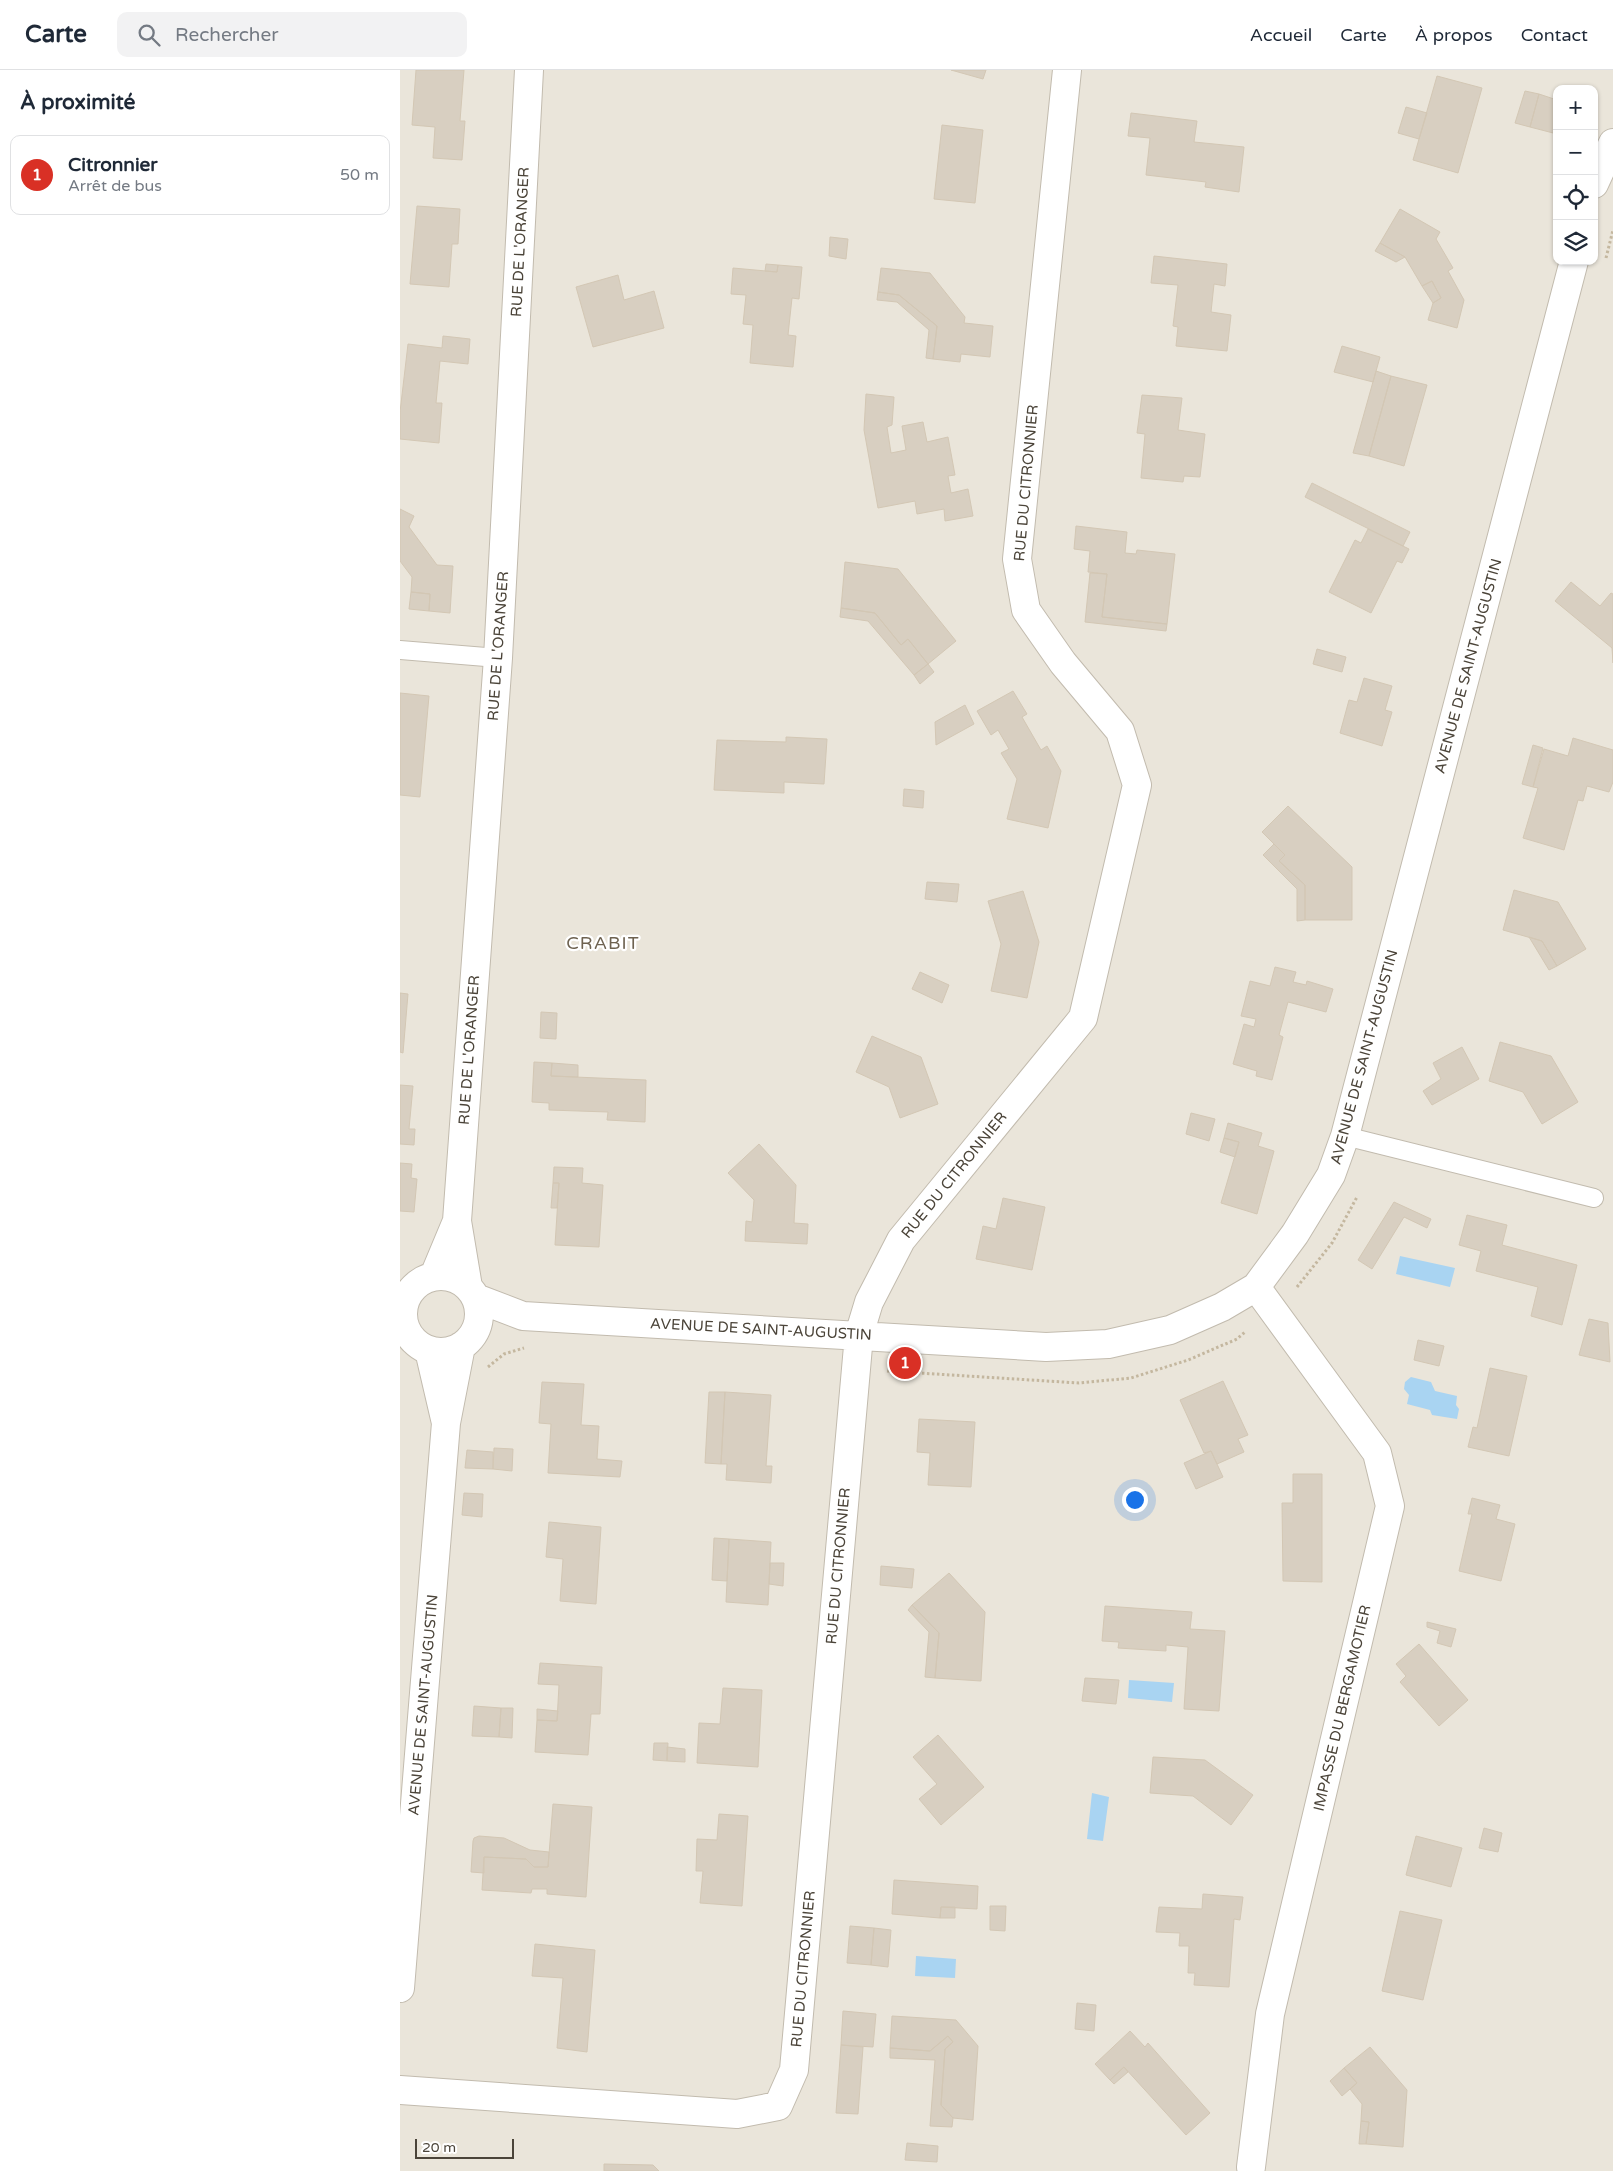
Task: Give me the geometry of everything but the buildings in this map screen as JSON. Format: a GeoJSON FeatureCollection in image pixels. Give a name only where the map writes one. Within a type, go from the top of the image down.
{"type":"FeatureCollection","features":[{"type":"Feature","properties":{"kind":"street","name":"RUE DE L'ORANGER"},"geometry":{"type":"LineString","coordinates":[[472,1292],[457,1221],[498,658],[529,70]]}},
{"type":"Feature","properties":{"kind":"street","name":"RUE DU CITRONNIER"},"geometry":{"type":"LineString","coordinates":[[400,2090],[737,2114],[778,2106],[794,2070],[859,1335],[869,1302],[901,1240],[1083,1018],[1137,785],[1120,731],[1063,663],[1026,610],[1017,560],[1067,70]]}},
{"type":"Feature","properties":{"kind":"street"},"geometry":{"type":"LineString","coordinates":[[1598,175],[1613,143]]}},
{"type":"Feature","properties":{"kind":"street","name":"AVENUE DE SAINT-AUGUSTIN"},"geometry":{"type":"LineString","coordinates":[[472,1292],[523,1316],[1046,1347],[1108,1344],[1170,1330],[1222,1307],[1256,1287],[1295,1234],[1331,1175],[1345,1136],[1573,265]]}},
{"type":"Feature","properties":{"kind":"street","name":"RUE DE L'ORANGER"},"geometry":{"type":"LineString","coordinates":[[410,1298],[457,1221]]}},
{"type":"Feature","properties":{"kind":"street"},"geometry":{"type":"LineString","coordinates":[[451,1277],[472,1292],[479,1313],[467,1340],[447,1351],[429,1350],[418,1344],[408,1333],[410,1298],[451,1277]]}},
{"type":"Feature","properties":{"kind":"street","name":"IMPASSE DU BERGAMOTIER"},"geometry":{"type":"LineString","coordinates":[[1251,2167],[1270,2014],[1390,1506],[1376,1453],[1256,1287]]}},
{"type":"Feature","properties":{"kind":"street","name":"AVENUE DE SAINT-AUGUSTIN"},"geometry":{"type":"LineString","coordinates":[[400,1988],[446,1423],[456,1373],[467,1340],[523,1316]]}},
{"type":"Feature","properties":{"kind":"street","name":"AVENUE DE SAINT-AUGUSTIN"},"geometry":{"type":"LineString","coordinates":[[429,1350],[446,1423]]}},
{"type":"Feature","properties":{"kind":"lane"},"geometry":{"type":"LineString","coordinates":[[400,650],[498,658]]}},
{"type":"Feature","properties":{"kind":"lane"},"geometry":{"type":"LineString","coordinates":[[1345,1136],[1594,1198]]}},
{"type":"Feature","properties":{"kind":"path"},"geometry":{"type":"LineString","coordinates":[[1606,259],[1613,230]]}},
{"type":"Feature","properties":{"kind":"path"},"geometry":{"type":"LineString","coordinates":[[855,1369],[1079,1383],[1130,1378],[1188,1360],[1237,1339],[1293,1292],[1332,1243],[1358,1193]]}},
{"type":"Feature","properties":{"kind":"path"},"geometry":{"type":"LineString","coordinates":[[456,1373],[482,1373],[504,1354],[526,1348]]}},
{"type":"Feature","properties":{"kind":"shaded area"},"geometry":{"type":"Polygon","coordinates":[[[400,70],[1613,70],[1613,2171],[400,2171],[400,70]]]}},
{"type":"Feature","properties":{"kind":"water"},"geometry":{"type":"Polygon","coordinates":[[[1400,1256],[1455,1268],[1450,1287],[1396,1274],[1400,1256]]]}},
{"type":"Feature","properties":{"kind":"water"},"geometry":{"type":"Polygon","coordinates":[[[1411,1377],[1431,1382],[1435,1391],[1457,1396],[1456,1405],[1459,1409],[1457,1419],[1432,1415],[1430,1410],[1407,1404],[1409,1395],[1404,1389],[1405,1382],[1411,1377]]]}},
{"type":"Feature","properties":{"kind":"water"},"geometry":{"type":"Polygon","coordinates":[[[1129,1680],[1174,1683],[1172,1702],[1128,1698],[1129,1680]]]}},
{"type":"Feature","properties":{"kind":"water"},"geometry":{"type":"Polygon","coordinates":[[[1092,1793],[1109,1797],[1103,1841],[1087,1839],[1092,1793]]]}},
{"type":"Feature","properties":{"kind":"water"},"geometry":{"type":"Polygon","coordinates":[[[916,1956],[956,1959],[955,1978],[915,1976],[916,1956]]]}},
{"type":"Feature","properties":{"kind":"place","name":"Citronnier"},"geometry":{"type":"Point","coordinates":[905,1363]}},
{"type":"Feature","properties":{"kind":"district","name":"CRABIT"},"geometry":{"type":"Point","coordinates":[603,943]}}]}
